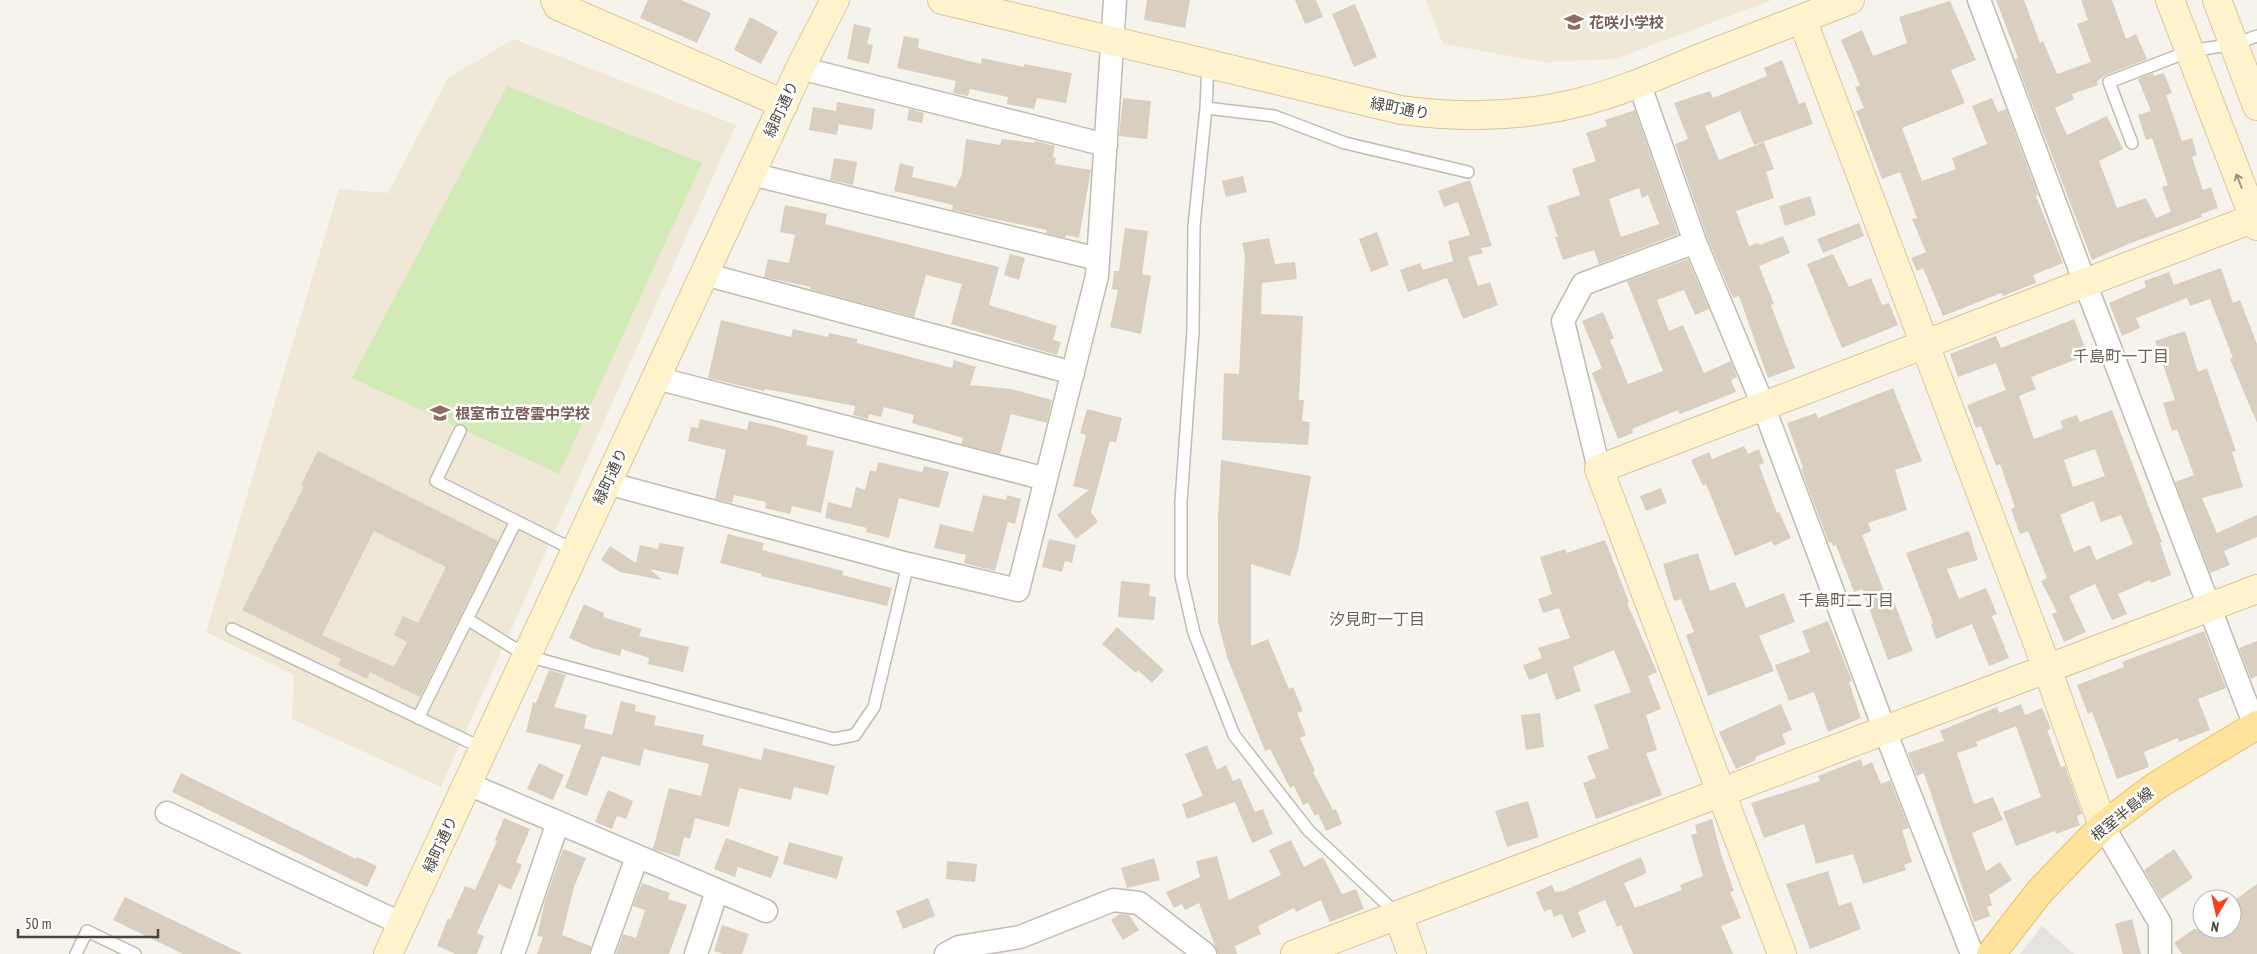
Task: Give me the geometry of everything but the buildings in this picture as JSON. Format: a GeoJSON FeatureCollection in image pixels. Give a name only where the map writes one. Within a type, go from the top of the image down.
{"type":"FeatureCollection","features":[{"type":"Feature","properties":{"kind":"main road","name":"根室半島線"},"geometry":{"type":"LineString","coordinates":[[1990,954],[2040,891],[2103,826],[2156,786],[2256,726]]}},
{"type":"Feature","properties":{"kind":"street"},"geometry":{"type":"LineString","coordinates":[[555,0],[558,6],[784,104]]}},
{"type":"Feature","properties":{"kind":"street","name":"緑町通り"},"geometry":{"type":"LineString","coordinates":[[388,954],[800,68],[835,0]]}},
{"type":"Feature","properties":{"kind":"street","name":"緑町通り"},"geometry":{"type":"LineString","coordinates":[[942,0],[1401,110],[1437,115],[1470,116],[1539,111],[1578,103],[1639,83],[1850,0]]}},
{"type":"Feature","properties":{"kind":"street"},"geometry":{"type":"LineString","coordinates":[[607,483],[908,564],[1018,590],[1097,276],[1115,0]]}},
{"type":"Feature","properties":{"kind":"street"},"geometry":{"type":"LineString","coordinates":[[1979,0],[2208,608],[2256,726]]}},
{"type":"Feature","properties":{"kind":"street"},"geometry":{"type":"LineString","coordinates":[[1599,469],[1923,344],[2256,221],[2170,0]]}},
{"type":"Feature","properties":{"kind":"street"},"geometry":{"type":"LineString","coordinates":[[2217,0],[2246,40],[2257,106]]}},
{"type":"Feature","properties":{"kind":"street"},"geometry":{"type":"LineString","coordinates":[[1802,19],[1923,344],[2047,668],[2103,826],[2160,923],[2160,954]]}},
{"type":"Feature","properties":{"kind":"street"},"geometry":{"type":"LineString","coordinates":[[800,68],[1106,144]]}},
{"type":"Feature","properties":{"kind":"street"},"geometry":{"type":"LineString","coordinates":[[1639,83],[1695,242],[1762,406],[1972,954]]}},
{"type":"Feature","properties":{"kind":"street"},"geometry":{"type":"LineString","coordinates":[[751,174],[1098,258]]}},
{"type":"Feature","properties":{"kind":"street"},"geometry":{"type":"LineString","coordinates":[[1695,242],[1583,284],[1562,321],[1599,469],[1782,954]]}},
{"type":"Feature","properties":{"kind":"street"},"geometry":{"type":"LineString","coordinates":[[704,274],[1073,373]]}},
{"type":"Feature","properties":{"kind":"street"},"geometry":{"type":"LineString","coordinates":[[656,378],[1046,479]]}},
{"type":"Feature","properties":{"kind":"street"},"geometry":{"type":"LineString","coordinates":[[1295,954],[2257,589]]}},
{"type":"Feature","properties":{"kind":"street"},"geometry":{"type":"LineString","coordinates":[[468,784],[766,911]]}},
{"type":"Feature","properties":{"kind":"street"},"geometry":{"type":"LineString","coordinates":[[167,813],[402,924]]}},
{"type":"Feature","properties":{"kind":"street"},"geometry":{"type":"LineString","coordinates":[[513,954],[558,822]]}},
{"type":"Feature","properties":{"kind":"street"},"geometry":{"type":"LineString","coordinates":[[602,954],[638,857]]}},
{"type":"Feature","properties":{"kind":"street"},"geometry":{"type":"LineString","coordinates":[[696,954],[717,891]]}},
{"type":"Feature","properties":{"kind":"street"},"geometry":{"type":"LineString","coordinates":[[946,954],[959,947],[1020,937],[1113,900],[1139,903],[1205,954]]}},
{"type":"Feature","properties":{"kind":"street"},"geometry":{"type":"LineString","coordinates":[[1398,915],[1412,954]]}},
{"type":"Feature","properties":{"kind":"lane"},"geometry":{"type":"LineString","coordinates":[[2132,143],[2109,82],[2190,51],[2246,40]]}},
{"type":"Feature","properties":{"kind":"lane"},"geometry":{"type":"LineString","coordinates":[[1208,64],[1206,108],[1194,226],[1193,331],[1181,502],[1181,576],[1192,623],[1234,735],[1309,831],[1398,915]]}},
{"type":"Feature","properties":{"kind":"lane"},"geometry":{"type":"LineString","coordinates":[[1206,108],[1274,116],[1345,144],[1468,172]]}},
{"type":"Feature","properties":{"kind":"lane"},"geometry":{"type":"LineString","coordinates":[[460,430],[436,481],[576,551]]}},
{"type":"Feature","properties":{"kind":"lane"},"geometry":{"type":"LineString","coordinates":[[418,718],[516,521]]}},
{"type":"Feature","properties":{"kind":"lane"},"geometry":{"type":"LineString","coordinates":[[467,619],[527,656],[834,739],[855,735],[874,707],[908,564]]}},
{"type":"Feature","properties":{"kind":"lane"},"geometry":{"type":"LineString","coordinates":[[232,629],[484,749]]}},
{"type":"Feature","properties":{"kind":"lane"},"geometry":{"type":"LineString","coordinates":[[76,954],[87,931],[135,954]]}},
{"type":"Feature","properties":{"kind":"shaded area","name":"花咲小学校"},"geometry":{"type":"Polygon","coordinates":[[[1426,0],[1772,0],[1615,59],[1545,62],[1443,44],[1426,0]]]}},
{"type":"Feature","properties":{"kind":"shaded area","name":"根室市立啓雲中学校"},"geometry":{"type":"Polygon","coordinates":[[[514,39],[736,125],[441,787],[292,719],[294,675],[206,632],[339,189],[388,193],[448,78],[514,39]]]}},
{"type":"Feature","properties":{"kind":"shaded area"},"geometry":{"type":"Polygon","coordinates":[[[2042,926],[2074,954],[2020,954],[2042,926]]]}},
{"type":"Feature","properties":{"kind":"green space"},"geometry":{"type":"Polygon","coordinates":[[[507,86],[702,163],[559,474],[352,378],[507,86]]]}},
{"type":"Feature","properties":{"kind":"place","name":"花咲小学校"},"geometry":{"type":"Point","coordinates":[1574,22]}},
{"type":"Feature","properties":{"kind":"place","name":"根室市立啓雲中学校"},"geometry":{"type":"Point","coordinates":[440,413]}},
{"type":"Feature","properties":{"kind":"district","name":"千島町一丁目"},"geometry":{"type":"Point","coordinates":[2121,356]}},
{"type":"Feature","properties":{"kind":"district","name":"千島町二丁目"},"geometry":{"type":"Point","coordinates":[1846,600]}},
{"type":"Feature","properties":{"kind":"district","name":"汐見町一丁目"},"geometry":{"type":"Point","coordinates":[1377,619]}}]}
